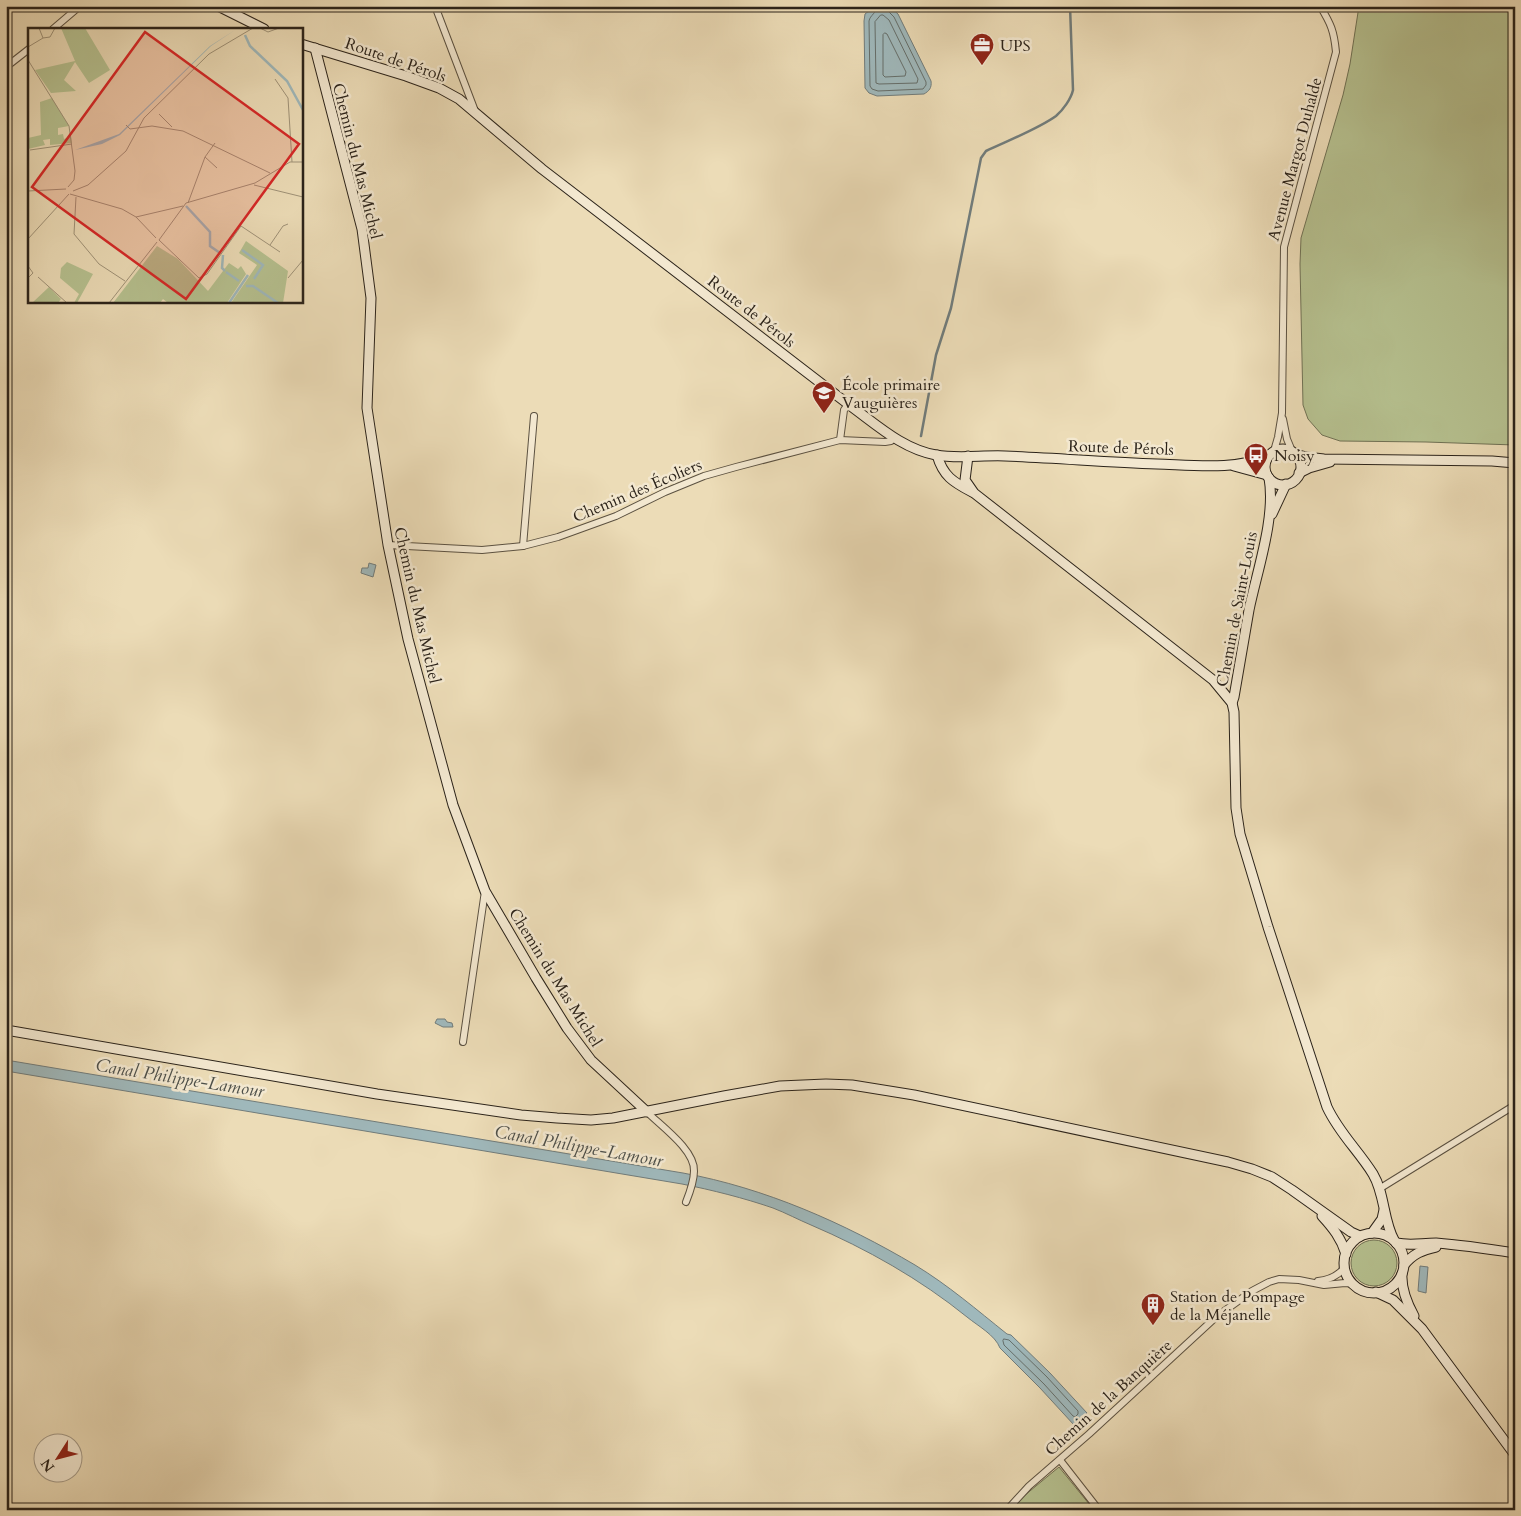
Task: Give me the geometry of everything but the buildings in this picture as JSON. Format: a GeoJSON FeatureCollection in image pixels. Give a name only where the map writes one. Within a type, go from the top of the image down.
{"type":"FeatureCollection","features":[{"type":"Feature","properties":{"kind":"street"},"geometry":{"type":"LineString","coordinates":[[54,28],[80,6]]}},
{"type":"Feature","properties":{"kind":"street"},"geometry":{"type":"LineString","coordinates":[[218,6],[262,28]]}},
{"type":"Feature","properties":{"kind":"street"},"geometry":{"type":"LineString","coordinates":[[434,6],[475,112]]}},
{"type":"Feature","properties":{"kind":"street","name":"Avenue Margot Duhalde"},"geometry":{"type":"LineString","coordinates":[[1272,453],[1278,437],[1282,413],[1284,247],[1336,52],[1334,33],[1320,6]]}},
{"type":"Feature","properties":{"kind":"street","name":"Route de Pérols"},"geometry":{"type":"LineString","coordinates":[[302,44],[406,76],[439,88],[459,99],[542,169],[848,404],[894,438],[914,449],[937,456],[1004,456],[1190,465],[1257,461],[1272,453]]}},
{"type":"Feature","properties":{"kind":"street","name":"Chemin du Mas Michel"},"geometry":{"type":"LineString","coordinates":[[314,48],[362,229],[371,298],[367,408],[388,546],[408,639],[453,805],[485,891],[567,1028],[591,1060],[647,1112]]}},
{"type":"Feature","properties":{"kind":"street"},"geometry":{"type":"LineString","coordinates":[[6,67],[28,50]]}},
{"type":"Feature","properties":{"kind":"street"},"geometry":{"type":"LineString","coordinates":[[840,440],[844,410],[848,404]]}},
{"type":"Feature","properties":{"kind":"street","name":"Avenue Margot Duhalde"},"geometry":{"type":"LineString","coordinates":[[1282,413],[1287,439],[1293,453]]}},
{"type":"Feature","properties":{"kind":"street"},"geometry":{"type":"LineString","coordinates":[[523,546],[534,416]]}},
{"type":"Feature","properties":{"kind":"street","name":"Chemin des Écoliers"},"geometry":{"type":"LineString","coordinates":[[388,546],[482,550],[523,546],[558,537],[616,516],[665,492],[704,476],[840,440],[885,442],[891,441],[894,438]]}},
{"type":"Feature","properties":{"kind":"street"},"geometry":{"type":"LineString","coordinates":[[1293,453],[1300,463],[1300,472],[1297,478],[1286,484],[1277,484],[1268,477],[1265,465],[1272,453],[1286,449],[1306,458],[1515,463]]}},
{"type":"Feature","properties":{"kind":"street"},"geometry":{"type":"LineString","coordinates":[[937,456],[944,472],[961,486],[974,493],[1214,680],[1232,703]]}},
{"type":"Feature","properties":{"kind":"street"},"geometry":{"type":"LineString","coordinates":[[968,456],[965,480],[974,493]]}},
{"type":"Feature","properties":{"kind":"street"},"geometry":{"type":"LineString","coordinates":[[1300,472],[1323,464],[1344,460]]}},
{"type":"Feature","properties":{"kind":"street","name":"Route de Pérols"},"geometry":{"type":"LineString","coordinates":[[1229,464],[1268,477]]}},
{"type":"Feature","properties":{"kind":"street","name":"Chemin de Saint-Louis"},"geometry":{"type":"LineString","coordinates":[[1268,477],[1271,491],[1268,521],[1232,703],[1236,808],[1240,834],[1326,1107],[1345,1138],[1373,1174],[1387,1218],[1388,1230],[1395,1241]]}},
{"type":"Feature","properties":{"kind":"street","name":"Chemin de Saint-Louis"},"geometry":{"type":"LineString","coordinates":[[1268,521],[1286,484]]}},
{"type":"Feature","properties":{"kind":"street"},"geometry":{"type":"LineString","coordinates":[[463,1042],[485,891]]}},
{"type":"Feature","properties":{"kind":"street"},"geometry":{"type":"LineString","coordinates":[[6,1030],[377,1094],[521,1115],[557,1118],[591,1120],[613,1118],[780,1086],[852,1085],[914,1095],[1228,1162],[1252,1169],[1292,1190],[1351,1232],[1360,1236]]}},
{"type":"Feature","properties":{"kind":"street"},"geometry":{"type":"LineString","coordinates":[[1379,1189],[1515,1105]]}},
{"type":"Feature","properties":{"kind":"street"},"geometry":{"type":"LineString","coordinates":[[647,1112],[685,1149],[693,1161],[694,1171],[686,1202]]}},
{"type":"Feature","properties":{"kind":"street"},"geometry":{"type":"LineString","coordinates":[[1312,1204],[1342,1240],[1346,1254],[1345,1267],[1348,1276],[1354,1284],[1368,1292],[1384,1291],[1392,1287],[1398,1281],[1410,1257],[1420,1251],[1453,1245]]}},
{"type":"Feature","properties":{"kind":"street"},"geometry":{"type":"LineString","coordinates":[[1372,1233],[1382,1219],[1384,1207]]}},
{"type":"Feature","properties":{"kind":"street"},"geometry":{"type":"LineString","coordinates":[[1346,1254],[1354,1240],[1360,1236],[1372,1233],[1380,1233],[1408,1245],[1432,1243],[1515,1253]]}},
{"type":"Feature","properties":{"kind":"street"},"geometry":{"type":"LineString","coordinates":[[1395,1241],[1404,1257],[1401,1284],[1410,1308],[1422,1329],[1515,1455]]}},
{"type":"Feature","properties":{"kind":"street","name":"Chemin de la Banquière"},"geometry":{"type":"LineString","coordinates":[[1312,1282],[1324,1281],[1334,1277],[1340,1274],[1345,1267]]}},
{"type":"Feature","properties":{"kind":"street","name":"Chemin de la Banquière"},"geometry":{"type":"LineString","coordinates":[[1007,1510],[1029,1486],[1060,1460],[1216,1316],[1252,1292],[1268,1282],[1278,1279],[1324,1285],[1354,1284]]}},
{"type":"Feature","properties":{"kind":"street"},"geometry":{"type":"LineString","coordinates":[[1376,1292],[1393,1300],[1422,1329]]}},
{"type":"Feature","properties":{"kind":"street"},"geometry":{"type":"LineString","coordinates":[[1060,1460],[1099,1510]]}},
{"type":"Feature","properties":{"kind":"street"},"geometry":{"type":"LineString","coordinates":[[1515,1466],[1515,1478]]}},
{"type":"Feature","properties":{"kind":"green space"},"geometry":{"type":"Polygon","coordinates":[[[1359,6],[1515,6],[1515,445],[1340,441],[1322,435],[1308,419],[1303,405],[1301,238],[1343,95],[1359,6]]]}},
{"type":"Feature","properties":{"kind":"green space"},"geometry":{"type":"Polygon","coordinates":[[[1379,1240],[1391,1246],[1396,1254],[1396,1272],[1391,1280],[1383,1285],[1369,1286],[1357,1280],[1352,1272],[1351,1258],[1357,1246],[1365,1241],[1379,1240]]]}},
{"type":"Feature","properties":{"kind":"green space"},"geometry":{"type":"Polygon","coordinates":[[[1059,1467],[1094,1510],[1014,1510],[1013,1505],[1059,1467]]]}},
{"type":"Feature","properties":{"kind":"water"},"geometry":{"type":"Polygon","coordinates":[[[874,7],[890,7],[898,14],[931,81],[930,89],[924,94],[877,96],[869,93],[865,88],[864,21],[865,14],[874,7]]]}},
{"type":"Feature","properties":{"kind":"water"},"geometry":{"type":"Polygon","coordinates":[[[369,563],[376,565],[373,577],[361,573],[362,568],[368,568],[369,563]]]}},
{"type":"Feature","properties":{"kind":"water"},"geometry":{"type":"Polygon","coordinates":[[[437,1019],[445,1019],[447,1022],[452,1023],[453,1027],[443,1027],[435,1023],[437,1019]]]}},
{"type":"Feature","properties":{"kind":"water"},"geometry":{"type":"Polygon","coordinates":[[[6,1060],[683,1173],[744,1188],[832,1221],[915,1265],[962,1298],[1007,1334],[1011,1335],[1087,1413],[1074,1425],[1000,1348],[990,1335],[931,1290],[852,1244],[762,1204],[682,1184],[6,1071],[6,1060]]]}},
{"type":"Feature","properties":{"kind":"water"},"geometry":{"type":"Polygon","coordinates":[[[1420,1266],[1428,1267],[1426,1293],[1418,1291],[1420,1266]]]}},
{"type":"Feature","properties":{"kind":"waterway"},"geometry":{"type":"LineString","coordinates":[[921,436],[936,355],[951,308],[981,158],[986,151],[1049,121],[1059,114],[1069,101],[1073,90],[1070,6]]}},
{"type":"Feature","properties":{"kind":"place","name":"UPS"},"geometry":{"type":"Point","coordinates":[982,66]}},
{"type":"Feature","properties":{"kind":"place","name":"École primaire Vauguières"},"geometry":{"type":"Point","coordinates":[824,414]}},
{"type":"Feature","properties":{"kind":"place","name":"Noisy"},"geometry":{"type":"Point","coordinates":[1256,476]}},
{"type":"Feature","properties":{"kind":"place","name":"Station de Pompage de la Méjanelle"},"geometry":{"type":"Point","coordinates":[1153,1326]}},
{"type":"Feature","properties":{"kind":"water label","name":"Canal Philippe-Lamour"},"geometry":{"type":"Point","coordinates":[180,1078]}},
{"type":"Feature","properties":{"kind":"water label","name":"Canal Philippe-Lamour"},"geometry":{"type":"Point","coordinates":[579,1146]}}]}
